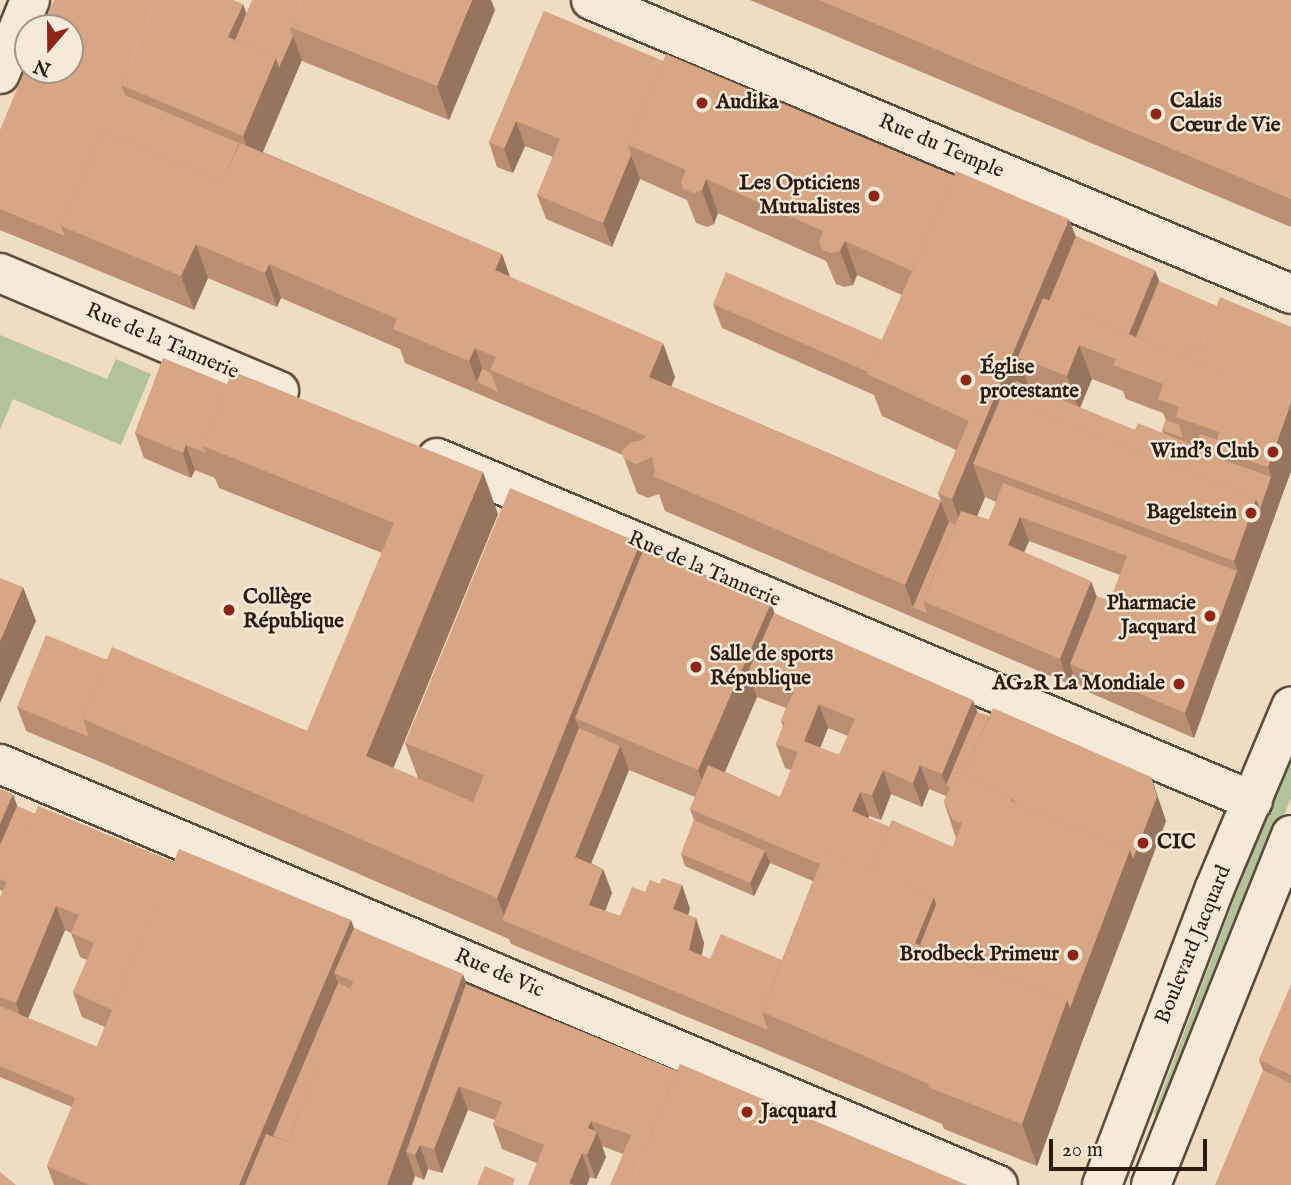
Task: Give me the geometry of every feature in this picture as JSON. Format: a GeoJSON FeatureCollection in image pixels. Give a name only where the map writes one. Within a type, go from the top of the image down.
{"type":"FeatureCollection","features":[{"type":"Feature","properties":{"kind":"street"},"geometry":{"type":"LineString","coordinates":[[0,74],[30,0]]}},
{"type":"Feature","properties":{"kind":"street","name":"Rue du Temple"},"geometry":{"type":"LineString","coordinates":[[591,0],[1291,294]]}},
{"type":"Feature","properties":{"kind":"street","name":"Rue de la Tannerie"},"geometry":{"type":"LineString","coordinates":[[0,273],[307,403]]}},
{"type":"Feature","properties":{"kind":"street","name":"Rue de la Tannerie"},"geometry":{"type":"LineString","coordinates":[[410,446],[1253,801]]}},
{"type":"Feature","properties":{"kind":"street","name":"Boulevard Jacquard"},"geometry":{"type":"LineString","coordinates":[[1101,1185],[1214,890],[1291,707]]}},
{"type":"Feature","properties":{"kind":"street","name":"Rue de Vic"},"geometry":{"type":"LineString","coordinates":[[0,764],[999,1185]]}},
{"type":"Feature","properties":{"kind":"street"},"geometry":{"type":"LineString","coordinates":[[1151,1185],[1291,835]]}},
{"type":"Feature","properties":{"kind":"green space"},"geometry":{"type":"Polygon","coordinates":[[[0,335],[107,379],[116,359],[151,374],[121,445],[13,399],[0,430],[0,335]]]}},
{"type":"Feature","properties":{"kind":"green space"},"geometry":{"type":"Polygon","coordinates":[[[1291,747],[1291,798],[1160,1119],[1154,1113],[1291,747]]]}},
{"type":"Feature","properties":{"kind":"building"},"geometry":{"type":"Polygon","coordinates":[[[54,0],[156,0],[121,85],[125,95],[239,143],[222,182],[102,131],[61,226],[65,236],[0,209],[0,130],[19,84],[84,84],[84,14],[48,14],[54,0]]]}},
{"type":"Feature","properties":{"kind":"building"},"geometry":{"type":"Polygon","coordinates":[[[156,0],[233,0],[243,4],[228,37],[276,58],[243,136],[121,85],[156,0]]]}},
{"type":"Feature","properties":{"kind":"building"},"geometry":{"type":"Polygon","coordinates":[[[252,0],[301,0],[290,27],[293,36],[279,68],[276,58],[235,40],[252,0]]]}},
{"type":"Feature","properties":{"kind":"building"},"geometry":{"type":"Polygon","coordinates":[[[301,0],[472,0],[437,86],[290,27],[301,0]]]}},
{"type":"Feature","properties":{"kind":"building","name":"Calais Cœur de Vie"},"geometry":{"type":"Polygon","coordinates":[[[819,0],[1291,0],[1291,199],[819,0]]]}},
{"type":"Feature","properties":{"kind":"building"},"geometry":{"type":"Polygon","coordinates":[[[544,11],[663,61],[628,145],[631,155],[603,223],[537,195],[560,139],[516,121],[504,149],[489,142],[544,11]]]}},
{"type":"Feature","properties":{"kind":"building"},"geometry":{"type":"Polygon","coordinates":[[[666,54],[954,176],[912,271],[845,241],[840,251],[831,253],[823,250],[819,242],[823,231],[706,179],[702,190],[694,193],[683,189],[681,182],[686,170],[628,145],[666,54]]]}},
{"type":"Feature","properties":{"kind":"building"},"geometry":{"type":"Polygon","coordinates":[[[102,131],[222,182],[240,143],[502,254],[495,270],[663,343],[649,377],[941,501],[905,585],[653,476],[655,470],[652,457],[636,464],[624,459],[622,451],[631,442],[643,440],[646,436],[490,370],[496,357],[475,348],[469,361],[393,329],[397,319],[269,264],[265,273],[196,244],[181,276],[61,226],[102,131]]]}},
{"type":"Feature","properties":{"kind":"building","name":"Église protestante"},"geometry":{"type":"Polygon","coordinates":[[[956,171],[1069,219],[952,499],[938,493],[969,421],[867,374],[956,171]]]}},
{"type":"Feature","properties":{"kind":"building"},"geometry":{"type":"Polygon","coordinates":[[[1076,236],[1155,270],[1129,334],[1049,301],[1076,236]]]}},
{"type":"Feature","properties":{"kind":"building"},"geometry":{"type":"Polygon","coordinates":[[[726,272],[882,340],[868,372],[713,304],[726,272]]]}},
{"type":"Feature","properties":{"kind":"building"},"geometry":{"type":"Polygon","coordinates":[[[1159,281],[1217,306],[1201,350],[1192,347],[1188,357],[1136,337],[1159,281]]]}},
{"type":"Feature","properties":{"kind":"building"},"geometry":{"type":"Polygon","coordinates":[[[1220,297],[1291,327],[1291,402],[1183,357],[1184,354],[1188,357],[1192,347],[1201,350],[1220,297]]]}},
{"type":"Feature","properties":{"kind":"building"},"geometry":{"type":"Polygon","coordinates":[[[1043,298],[1291,402],[1268,467],[1215,448],[1219,432],[1176,417],[1179,407],[1158,399],[1163,384],[1113,365],[1116,359],[1079,345],[1067,376],[1018,357],[1043,298]]]}},
{"type":"Feature","properties":{"kind":"building"},"geometry":{"type":"Polygon","coordinates":[[[163,358],[227,384],[203,446],[206,453],[186,445],[183,453],[135,433],[163,358]]]}},
{"type":"Feature","properties":{"kind":"building"},"geometry":{"type":"Polygon","coordinates":[[[482,369],[491,373],[498,392],[477,382],[482,369]]]}},
{"type":"Feature","properties":{"kind":"building"},"geometry":{"type":"Polygon","coordinates":[[[232,371],[483,472],[366,756],[473,802],[484,775],[405,743],[510,488],[640,543],[497,898],[83,719],[112,647],[307,731],[394,523],[203,446],[232,371]]]}},
{"type":"Feature","properties":{"kind":"building"},"geometry":{"type":"Polygon","coordinates":[[[1016,381],[1135,430],[1138,423],[1195,446],[1200,434],[1217,440],[1215,448],[1218,458],[1271,477],[1260,509],[1256,499],[1008,400],[1016,381]]]}},
{"type":"Feature","properties":{"kind":"building"},"geometry":{"type":"Polygon","coordinates":[[[1001,397],[1256,499],[1234,561],[973,464],[1001,397]]]}},
{"type":"Feature","properties":{"kind":"building"},"geometry":{"type":"Polygon","coordinates":[[[1166,420],[1179,425],[1183,438],[1162,430],[1166,420]]]}},
{"type":"Feature","properties":{"kind":"building"},"geometry":{"type":"Polygon","coordinates":[[[1003,483],[1237,571],[1185,713],[1070,664],[1097,596],[1110,601],[1127,556],[1020,517],[1008,545],[1091,581],[1060,659],[923,601],[961,511],[989,520],[1003,483]]]}},
{"type":"Feature","properties":{"kind":"building"},"geometry":{"type":"Polygon","coordinates":[[[949,522],[955,525],[923,601],[927,613],[913,607],[949,522]]]}},
{"type":"Feature","properties":{"kind":"building","name":"Salle de sports République"},"geometry":{"type":"Polygon","coordinates":[[[644,548],[771,603],[698,770],[575,718],[644,548]]]}},
{"type":"Feature","properties":{"kind":"building"},"geometry":{"type":"Polygon","coordinates":[[[0,578],[23,587],[0,641],[0,578]]]}},
{"type":"Feature","properties":{"kind":"building"},"geometry":{"type":"Polygon","coordinates":[[[774,613],[973,700],[942,774],[920,765],[913,783],[883,770],[872,795],[860,792],[852,811],[889,827],[871,871],[825,851],[820,864],[690,809],[708,765],[780,797],[798,752],[776,744],[785,722],[781,721],[794,691],[748,672],[774,613]],[[819,704],[804,741],[839,755],[855,719],[819,704]]]}},
{"type":"Feature","properties":{"kind":"building"},"geometry":{"type":"Polygon","coordinates":[[[46,635],[107,660],[83,719],[89,737],[17,707],[46,635]]]}},
{"type":"Feature","properties":{"kind":"building"},"geometry":{"type":"Polygon","coordinates":[[[993,708],[1151,777],[1157,797],[1133,859],[1130,850],[1015,803],[1013,797],[963,775],[993,708]]]}},
{"type":"Feature","properties":{"kind":"building"},"geometry":{"type":"Polygon","coordinates":[[[977,712],[989,716],[963,775],[956,772],[950,787],[946,785],[977,712]]]}},
{"type":"Feature","properties":{"kind":"building"},"geometry":{"type":"Polygon","coordinates":[[[579,728],[620,746],[575,857],[603,869],[589,905],[620,916],[632,887],[645,892],[650,880],[660,884],[662,878],[682,885],[673,909],[696,918],[689,950],[710,959],[721,934],[782,960],[762,1012],[768,1030],[502,920],[579,728]]]}},
{"type":"Feature","properties":{"kind":"building"},"geometry":{"type":"Polygon","coordinates":[[[956,772],[1013,797],[1010,801],[1130,850],[1070,1008],[1067,1000],[949,959],[920,945],[936,905],[934,897],[871,871],[892,820],[953,847],[962,823],[953,820],[944,802],[956,772]]]}},
{"type":"Feature","properties":{"kind":"building"},"geometry":{"type":"Polygon","coordinates":[[[0,789],[13,794],[0,824],[0,789]]]}},
{"type":"Feature","properties":{"kind":"building"},"geometry":{"type":"Polygon","coordinates":[[[17,806],[35,814],[7,882],[0,879],[0,845],[17,806]]]}},
{"type":"Feature","properties":{"kind":"building"},"geometry":{"type":"Polygon","coordinates":[[[38,806],[174,862],[112,1010],[73,992],[94,943],[71,933],[79,915],[56,906],[16,1003],[0,997],[0,898],[38,806]]]}},
{"type":"Feature","properties":{"kind":"building"},"geometry":{"type":"Polygon","coordinates":[[[694,820],[765,851],[750,883],[681,854],[694,820]]]}},
{"type":"Feature","properties":{"kind":"building"},"geometry":{"type":"Polygon","coordinates":[[[179,849],[351,920],[239,1185],[89,1185],[47,1166],[179,849]]]}},
{"type":"Feature","properties":{"kind":"building"},"geometry":{"type":"Polygon","coordinates":[[[825,851],[934,897],[915,943],[949,959],[1067,1000],[1022,1124],[928,1087],[929,1084],[762,1012],[825,851]]]}},
{"type":"Feature","properties":{"kind":"building"},"geometry":{"type":"Polygon","coordinates":[[[354,928],[463,974],[387,1185],[245,1185],[266,1134],[287,1142],[353,982],[334,973],[354,928]]]}},
{"type":"Feature","properties":{"kind":"building"},"geometry":{"type":"Polygon","coordinates":[[[338,983],[351,989],[287,1142],[273,1136],[338,983]]]}},
{"type":"Feature","properties":{"kind":"building"},"geometry":{"type":"Polygon","coordinates":[[[466,984],[677,1071],[630,1185],[610,1185],[631,1135],[591,1121],[588,1128],[597,1132],[587,1155],[582,1153],[569,1183],[574,1185],[528,1185],[544,1145],[493,1124],[502,1102],[459,1086],[434,1149],[420,1145],[415,1155],[406,1152],[466,984]]]}},
{"type":"Feature","properties":{"kind":"building"},"geometry":{"type":"Polygon","coordinates":[[[1291,985],[1291,1075],[1259,1060],[1291,985]]]}},
{"type":"Feature","properties":{"kind":"building"},"geometry":{"type":"Polygon","coordinates":[[[0,1006],[97,1047],[76,1098],[0,1066],[0,1006]]]}},
{"type":"Feature","properties":{"kind":"building"},"geometry":{"type":"Polygon","coordinates":[[[680,1064],[967,1185],[630,1185],[680,1064]]]}},
{"type":"Feature","properties":{"kind":"building"},"geometry":{"type":"Polygon","coordinates":[[[1263,1070],[1291,1083],[1291,1185],[1215,1185],[1263,1070]]]}},
{"type":"Feature","properties":{"kind":"building"},"geometry":{"type":"Polygon","coordinates":[[[485,1166],[515,1179],[513,1185],[477,1185],[485,1166]]]}},
{"type":"Feature","properties":{"kind":"building"},"geometry":{"type":"Polygon","coordinates":[[[0,1172],[16,1185],[0,1185],[0,1172]]]}},
{"type":"Feature","properties":{"kind":"place","name":"Audika"},"geometry":{"type":"Point","coordinates":[702,103]}},
{"type":"Feature","properties":{"kind":"place","name":"Calais Cœur de Vie"},"geometry":{"type":"Point","coordinates":[1156,114]}},
{"type":"Feature","properties":{"kind":"place","name":"Les Opticiens Mutualistes"},"geometry":{"type":"Point","coordinates":[874,196]}},
{"type":"Feature","properties":{"kind":"place","name":"Église protestante"},"geometry":{"type":"Point","coordinates":[966,380]}},
{"type":"Feature","properties":{"kind":"place","name":"Wind's Club"},"geometry":{"type":"Point","coordinates":[1273,452]}},
{"type":"Feature","properties":{"kind":"place","name":"Bagelstein"},"geometry":{"type":"Point","coordinates":[1251,513]}},
{"type":"Feature","properties":{"kind":"place","name":"Collège République"},"geometry":{"type":"Point","coordinates":[229,610]}},
{"type":"Feature","properties":{"kind":"place","name":"Pharmacie Jacquard"},"geometry":{"type":"Point","coordinates":[1210,616]}},
{"type":"Feature","properties":{"kind":"place","name":"Salle de sports République"},"geometry":{"type":"Point","coordinates":[696,667]}},
{"type":"Feature","properties":{"kind":"place","name":"AG2R La Mondiale"},"geometry":{"type":"Point","coordinates":[1179,684]}},
{"type":"Feature","properties":{"kind":"place","name":"CIC"},"geometry":{"type":"Point","coordinates":[1143,843]}},
{"type":"Feature","properties":{"kind":"place","name":"Brodbeck Primeur"},"geometry":{"type":"Point","coordinates":[1073,955]}},
{"type":"Feature","properties":{"kind":"place","name":"Jacquard"},"geometry":{"type":"Point","coordinates":[747,1112]}}]}
